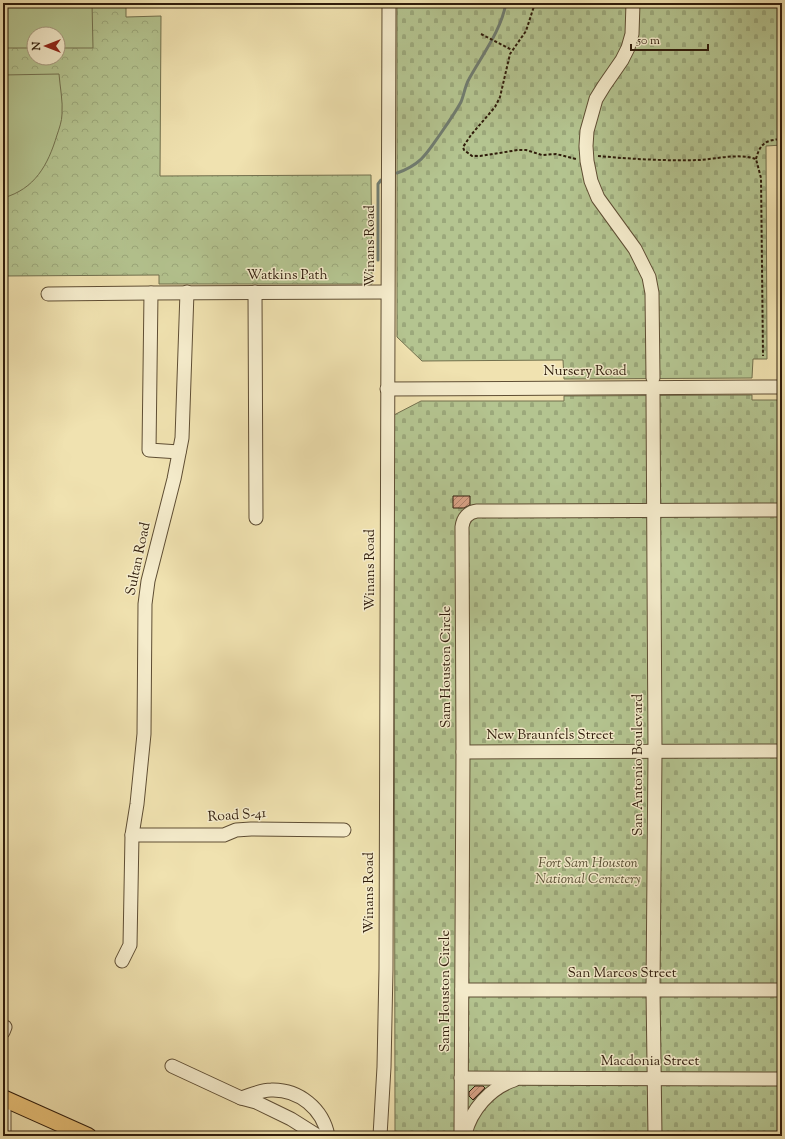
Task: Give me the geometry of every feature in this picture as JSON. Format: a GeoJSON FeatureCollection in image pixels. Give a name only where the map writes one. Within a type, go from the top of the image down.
{"type":"FeatureCollection","features":[{"type":"Feature","properties":{"kind":"main road"},"geometry":{"type":"LineString","coordinates":[[3,1098],[88,1136]]}},
{"type":"Feature","properties":{"kind":"street","name":"Winans Road"},"geometry":{"type":"LineString","coordinates":[[380,1136],[384,1068],[386,961],[389,3]]}},
{"type":"Feature","properties":{"kind":"street"},"geometry":{"type":"LineString","coordinates":[[633,3],[632,34],[628,48],[622,60],[596,99],[587,131],[586,146],[591,181],[598,198],[635,249],[649,278],[652,293],[653,378]]}},
{"type":"Feature","properties":{"kind":"street","name":"Sultan Road"},"geometry":{"type":"LineString","coordinates":[[122,961],[130,945],[132,835],[137,804],[144,734],[145,604],[148,581],[174,479],[182,430],[187,292]]}},
{"type":"Feature","properties":{"kind":"street"},"geometry":{"type":"LineString","coordinates":[[255,292],[256,518]]}},
{"type":"Feature","properties":{"kind":"street","name":"Watkins Path"},"geometry":{"type":"LineString","coordinates":[[48,294],[387,292]]}},
{"type":"Feature","properties":{"kind":"street"},"geometry":{"type":"LineString","coordinates":[[151,293],[149,450],[179,452]]}},
{"type":"Feature","properties":{"kind":"street","name":"Nursery Road"},"geometry":{"type":"LineString","coordinates":[[387,389],[782,387]]}},
{"type":"Feature","properties":{"kind":"street","name":"San Antonio Boulevard"},"geometry":{"type":"LineString","coordinates":[[653,395],[655,752],[653,990],[655,1136]]}},
{"type":"Feature","properties":{"kind":"street","name":"Sam Houston Circle"},"geometry":{"type":"LineString","coordinates":[[462,1136],[462,527],[466,516],[477,511],[782,510]]}},
{"type":"Feature","properties":{"kind":"street","name":"New Braunfels Street"},"geometry":{"type":"LineString","coordinates":[[463,752],[782,751]]}},
{"type":"Feature","properties":{"kind":"street","name":"Road S-41"},"geometry":{"type":"LineString","coordinates":[[132,835],[224,835],[236,830],[251,829],[344,830]]}},
{"type":"Feature","properties":{"kind":"street","name":"San Marcos Street"},"geometry":{"type":"LineString","coordinates":[[462,990],[782,990]]}},
{"type":"Feature","properties":{"kind":"street"},"geometry":{"type":"LineString","coordinates":[[172,1066],[241,1098],[256,1102],[291,1119],[318,1136]]}},
{"type":"Feature","properties":{"kind":"street","name":"Macdonia Street"},"geometry":{"type":"LineString","coordinates":[[461,1078],[782,1079]]}},
{"type":"Feature","properties":{"kind":"street","name":"Macdonia Street"},"geometry":{"type":"LineString","coordinates":[[465,1136],[472,1115],[483,1101],[503,1084],[519,1078]]}},
{"type":"Feature","properties":{"kind":"street"},"geometry":{"type":"LineString","coordinates":[[241,1098],[270,1090],[294,1093],[310,1103],[321,1117],[328,1136]]}},
{"type":"Feature","properties":{"kind":"street"},"geometry":{"type":"LineString","coordinates":[[3,1098],[4,1136]]}},
{"type":"Feature","properties":{"kind":"path"},"geometry":{"type":"LineString","coordinates":[[535,3],[526,31],[510,54],[500,97],[495,107],[466,141],[463,147],[464,150],[472,156],[526,150],[542,155],[561,155],[587,158],[699,160],[743,156],[756,159]]}},
{"type":"Feature","properties":{"kind":"path"},"geometry":{"type":"LineString","coordinates":[[481,34],[512,50]]}},
{"type":"Feature","properties":{"kind":"path"},"geometry":{"type":"LineString","coordinates":[[763,356],[761,178],[756,159],[760,147],[764,143],[771,140],[782,139]]}},
{"type":"Feature","properties":{"kind":"green space"},"geometry":{"type":"Polygon","coordinates":[[[3,3],[126,3],[126,17],[161,16],[160,176],[371,175],[372,284],[159,284],[159,275],[3,276],[3,3]]]}},
{"type":"Feature","properties":{"kind":"green space"},"geometry":{"type":"Polygon","coordinates":[[[3,3],[92,3],[93,48],[66,48],[66,26],[26,26],[26,48],[3,48],[3,3]]]}},
{"type":"Feature","properties":{"kind":"green space"},"geometry":{"type":"Polygon","coordinates":[[[397,3],[782,3],[782,145],[766,146],[767,359],[753,359],[752,378],[564,379],[563,360],[422,361],[397,337],[397,3]]]}},
{"type":"Feature","properties":{"kind":"green space"},"geometry":{"type":"Polygon","coordinates":[[[59,74],[62,117],[49,156],[39,174],[32,182],[24,189],[3,198],[3,75],[59,74]]]}},
{"type":"Feature","properties":{"kind":"green space","name":"Fort Sam Houston National Cemetery"},"geometry":{"type":"Polygon","coordinates":[[[752,395],[752,400],[782,400],[782,1136],[395,1136],[394,415],[421,401],[564,401],[564,396],[752,395]]]}},
{"type":"Feature","properties":{"kind":"building"},"geometry":{"type":"Polygon","coordinates":[[[453,496],[470,496],[470,505],[464,508],[453,508],[453,496]]]}},
{"type":"Feature","properties":{"kind":"building"},"geometry":{"type":"Polygon","coordinates":[[[475,1086],[483,1086],[485,1088],[473,1100],[469,1096],[469,1092],[475,1086]]]}},
{"type":"Feature","properties":{"kind":"waterway"},"geometry":{"type":"LineString","coordinates":[[397,173],[412,166],[423,157],[454,114],[461,102],[469,79],[496,33],[504,13],[506,3]]}},
{"type":"Feature","properties":{"kind":"waterway"},"geometry":{"type":"LineString","coordinates":[[378,260],[378,184],[381,180]]}}]}
